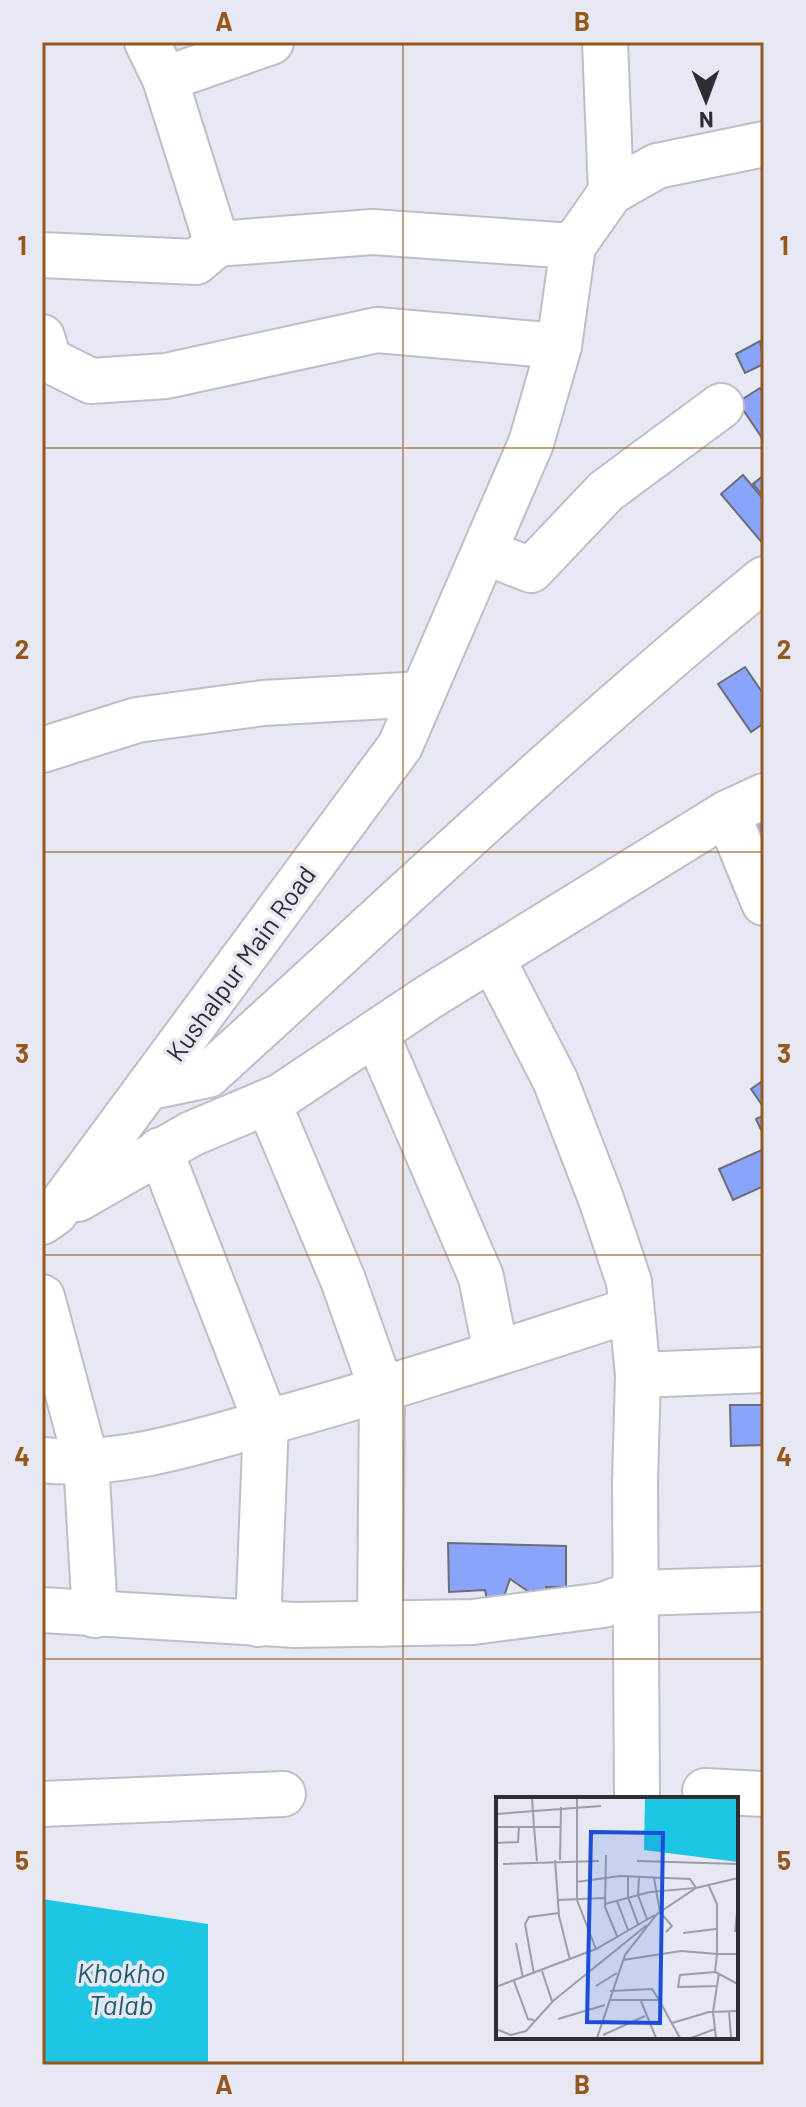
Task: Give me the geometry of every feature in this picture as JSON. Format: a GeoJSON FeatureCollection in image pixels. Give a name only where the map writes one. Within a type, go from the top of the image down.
{"type":"FeatureCollection","features":[{"type":"Feature","properties":{"kind":"street"},"geometry":{"type":"LineString","coordinates":[[217,244],[156,60],[271,42]]}},
{"type":"Feature","properties":{"kind":"street"},"geometry":{"type":"LineString","coordinates":[[605,42],[611,192]]}},
{"type":"Feature","properties":{"kind":"street"},"geometry":{"type":"LineString","coordinates":[[42,255],[196,262],[217,244],[372,232],[573,246],[611,192],[657,166],[764,144]]}},
{"type":"Feature","properties":{"kind":"street","name":"Kushalpur Main Road"},"geometry":{"type":"LineString","coordinates":[[48,1218],[151,1087],[233,967],[400,746],[531,443],[559,346],[573,246]]}},
{"type":"Feature","properties":{"kind":"street"},"geometry":{"type":"LineString","coordinates":[[42,337],[49,360],[91,381],[166,376],[377,330],[559,346]]}},
{"type":"Feature","properties":{"kind":"street"},"geometry":{"type":"LineString","coordinates":[[485,552],[531,570],[606,491],[721,406]]}},
{"type":"Feature","properties":{"kind":"street"},"geometry":{"type":"LineString","coordinates":[[151,1087],[208,1075],[517,792],[676,651],[764,579]]}},
{"type":"Feature","properties":{"kind":"street"},"geometry":{"type":"LineString","coordinates":[[42,750],[137,720],[263,703],[422,694]]}},
{"type":"Feature","properties":{"kind":"street"},"geometry":{"type":"LineString","coordinates":[[48,1218],[160,1150],[268,1102],[492,958],[745,804],[764,903]]}},
{"type":"Feature","properties":{"kind":"street"},"geometry":{"type":"LineString","coordinates":[[492,958],[555,1080],[629,1282],[638,1375],[637,1797]]}},
{"type":"Feature","properties":{"kind":"street"},"geometry":{"type":"LineString","coordinates":[[376,1033],[481,1277],[496,1353]]}},
{"type":"Feature","properties":{"kind":"street"},"geometry":{"type":"LineString","coordinates":[[268,1102],[343,1280],[382,1390],[380,1624]]}},
{"type":"Feature","properties":{"kind":"street"},"geometry":{"type":"LineString","coordinates":[[160,1150],[266,1422],[258,1624]]}},
{"type":"Feature","properties":{"kind":"street"},"geometry":{"type":"LineString","coordinates":[[42,1297],[86,1461],[95,1615]]}},
{"type":"Feature","properties":{"kind":"street"},"geometry":{"type":"LineString","coordinates":[[42,1460],[86,1461],[141,1455],[382,1390],[631,1310]]}},
{"type":"Feature","properties":{"kind":"street"},"geometry":{"type":"LineString","coordinates":[[638,1375],[764,1370]]}},
{"type":"Feature","properties":{"kind":"street"},"geometry":{"type":"LineString","coordinates":[[42,1610],[258,1624],[473,1622],[603,1605],[636,1593],[764,1589]]}},
{"type":"Feature","properties":{"kind":"street"},"geometry":{"type":"LineString","coordinates":[[705,1791],[764,1794]]}},
{"type":"Feature","properties":{"kind":"street"},"geometry":{"type":"LineString","coordinates":[[42,1804],[283,1794]]}},
{"type":"Feature","properties":{"kind":"water","name":"Khokho Talab"},"geometry":{"type":"Polygon","coordinates":[[[42,1899],[208,1924],[208,2065],[42,2065],[42,1899]]]}},
{"type":"Feature","properties":{"kind":"building"},"geometry":{"type":"Polygon","coordinates":[[[760,341],[764,364],[745,373],[736,354],[760,341]]]}},
{"type":"Feature","properties":{"kind":"building"},"geometry":{"type":"Polygon","coordinates":[[[760,388],[764,394],[762,438],[738,402],[760,388]]]}},
{"type":"Feature","properties":{"kind":"building"},"geometry":{"type":"Polygon","coordinates":[[[743,475],[764,500],[764,545],[721,494],[743,475]]]}},
{"type":"Feature","properties":{"kind":"building"},"geometry":{"type":"Polygon","coordinates":[[[764,475],[764,497],[753,484],[764,475]]]}},
{"type":"Feature","properties":{"kind":"building"},"geometry":{"type":"Polygon","coordinates":[[[745,667],[764,695],[764,723],[751,732],[718,684],[745,667]]]}},
{"type":"Feature","properties":{"kind":"building"},"geometry":{"type":"Polygon","coordinates":[[[764,808],[764,838],[760,839],[750,813],[764,808]]]}},
{"type":"Feature","properties":{"kind":"building"},"geometry":{"type":"Polygon","coordinates":[[[764,1080],[764,1103],[762,1105],[751,1089],[764,1080]]]}},
{"type":"Feature","properties":{"kind":"building"},"geometry":{"type":"Polygon","coordinates":[[[764,1115],[764,1133],[763,1134],[756,1119],[764,1115]]]}},
{"type":"Feature","properties":{"kind":"building"},"geometry":{"type":"Polygon","coordinates":[[[764,1149],[764,1186],[733,1200],[719,1169],[764,1149]]]}},
{"type":"Feature","properties":{"kind":"building"},"geometry":{"type":"Polygon","coordinates":[[[730,1405],[764,1405],[764,1445],[731,1446],[730,1405]]]}},
{"type":"Feature","properties":{"kind":"building"},"geometry":{"type":"Polygon","coordinates":[[[448,1543],[566,1546],[566,1587],[546,1587],[548,1594],[535,1596],[510,1579],[504,1596],[487,1600],[485,1590],[449,1592],[448,1543]]]}}]}
